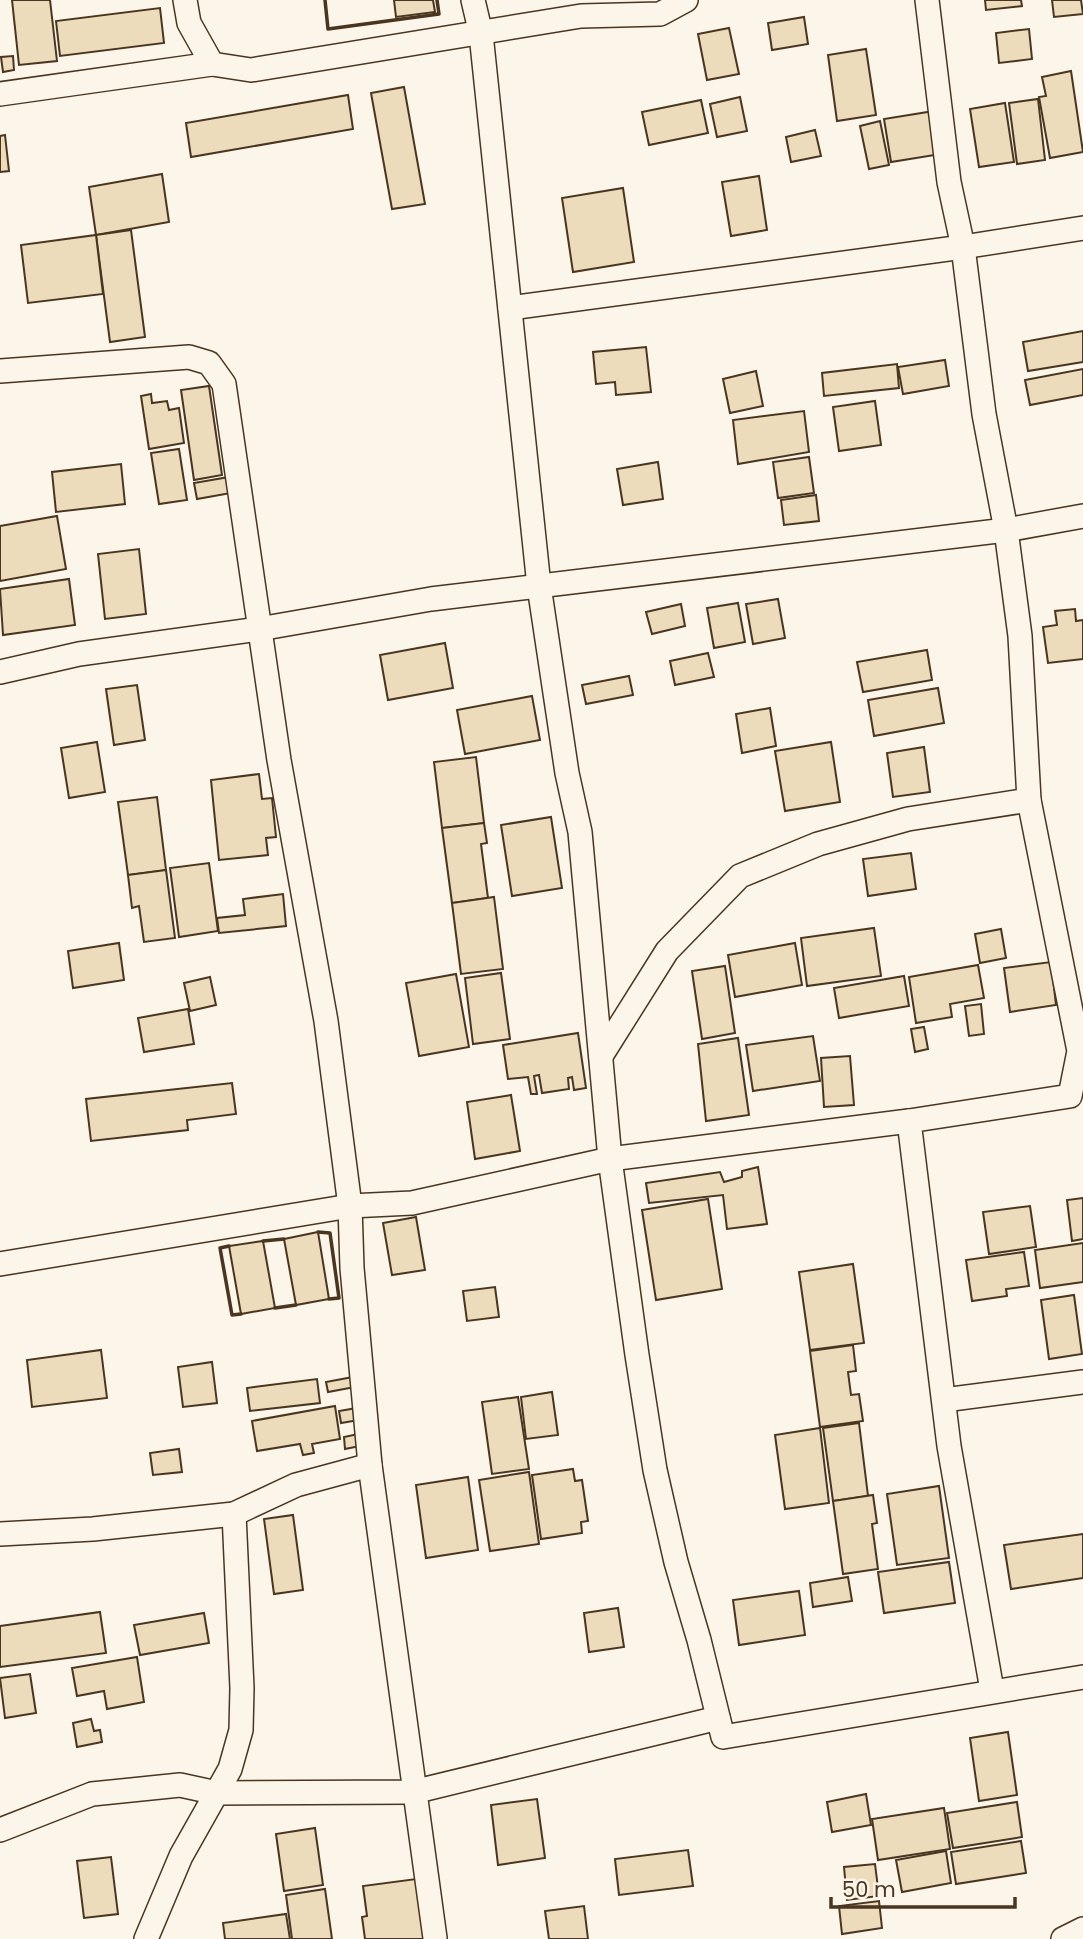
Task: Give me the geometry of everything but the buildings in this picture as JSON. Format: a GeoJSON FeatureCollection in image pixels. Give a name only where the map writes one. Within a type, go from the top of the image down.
{"type":"FeatureCollection","features":[{"type":"Feature","properties":{"kind":"street"},"geometry":{"type":"LineString","coordinates":[[185,0],[189,23],[212,64]]}},
{"type":"Feature","properties":{"kind":"street"},"geometry":{"type":"LineString","coordinates":[[473,0],[481,34],[539,586],[567,773],[580,832],[610,1159],[655,1470],[676,1562],[723,1737],[992,1690],[1083,1677]]}},
{"type":"Feature","properties":{"kind":"street"},"geometry":{"type":"LineString","coordinates":[[0,94],[212,64],[251,70],[581,16],[660,15],[686,0]]}},
{"type":"Feature","properties":{"kind":"street"},"geometry":{"type":"LineString","coordinates":[[0,1264],[350,1206],[412,1203],[610,1159],[909,1121],[1077,1095],[1079,1051],[1029,800],[1020,636],[1006,530],[984,414],[963,247],[949,182],[928,0]]}},
{"type":"Feature","properties":{"kind":"street"},"geometry":{"type":"LineString","coordinates":[[510,308],[963,247],[1083,228]]}},
{"type":"Feature","properties":{"kind":"street"},"geometry":{"type":"LineString","coordinates":[[0,371],[189,357],[209,363],[225,383],[259,629],[326,1021],[350,1206],[352,1268],[370,1465],[435,1938]]}},
{"type":"Feature","properties":{"kind":"street"},"geometry":{"type":"LineString","coordinates":[[0,672],[157,641],[259,629],[431,599],[1006,530],[1083,516]]}},
{"type":"Feature","properties":{"kind":"street"},"geometry":{"type":"LineString","coordinates":[[601,1056],[667,951],[740,876],[818,844],[908,819],[986,804],[1029,800]]}},
{"type":"Feature","properties":{"kind":"street"},"geometry":{"type":"LineString","coordinates":[[909,1121],[955,1487],[992,1690]]}},
{"type":"Feature","properties":{"kind":"street"},"geometry":{"type":"LineString","coordinates":[[944,1399],[1083,1382]]}},
{"type":"Feature","properties":{"kind":"street"},"geometry":{"type":"LineString","coordinates":[[0,1534],[93,1529],[234,1514],[296,1485],[370,1465]]}},
{"type":"Feature","properties":{"kind":"street"},"geometry":{"type":"LineString","coordinates":[[146,1939],[181,1856],[230,1769],[241,1730],[234,1514]]}},
{"type":"Feature","properties":{"kind":"street"},"geometry":{"type":"LineString","coordinates":[[0,1830],[92,1794],[180,1785],[217,1793],[413,1792],[718,1718]]}},
{"type":"Feature","properties":{"kind":"street"},"geometry":{"type":"LineString","coordinates":[[1063,1939],[1083,1929]]}},
{"type":"Feature","properties":{"kind":"wall"},"geometry":{"type":"LineString","coordinates":[[325,0],[328,29],[439,14],[437,0]]}},
{"type":"Feature","properties":{"kind":"wall"},"geometry":{"type":"LineString","coordinates":[[318,1232],[330,1233],[339,1298],[329,1299]]}},
{"type":"Feature","properties":{"kind":"wall"},"geometry":{"type":"LineString","coordinates":[[263,1241],[284,1239]]}},
{"type":"Feature","properties":{"kind":"wall"},"geometry":{"type":"LineString","coordinates":[[229,1246],[220,1248],[232,1315],[241,1314]]}},
{"type":"Feature","properties":{"kind":"wall"},"geometry":{"type":"LineString","coordinates":[[275,1308],[296,1305]]}}]}
